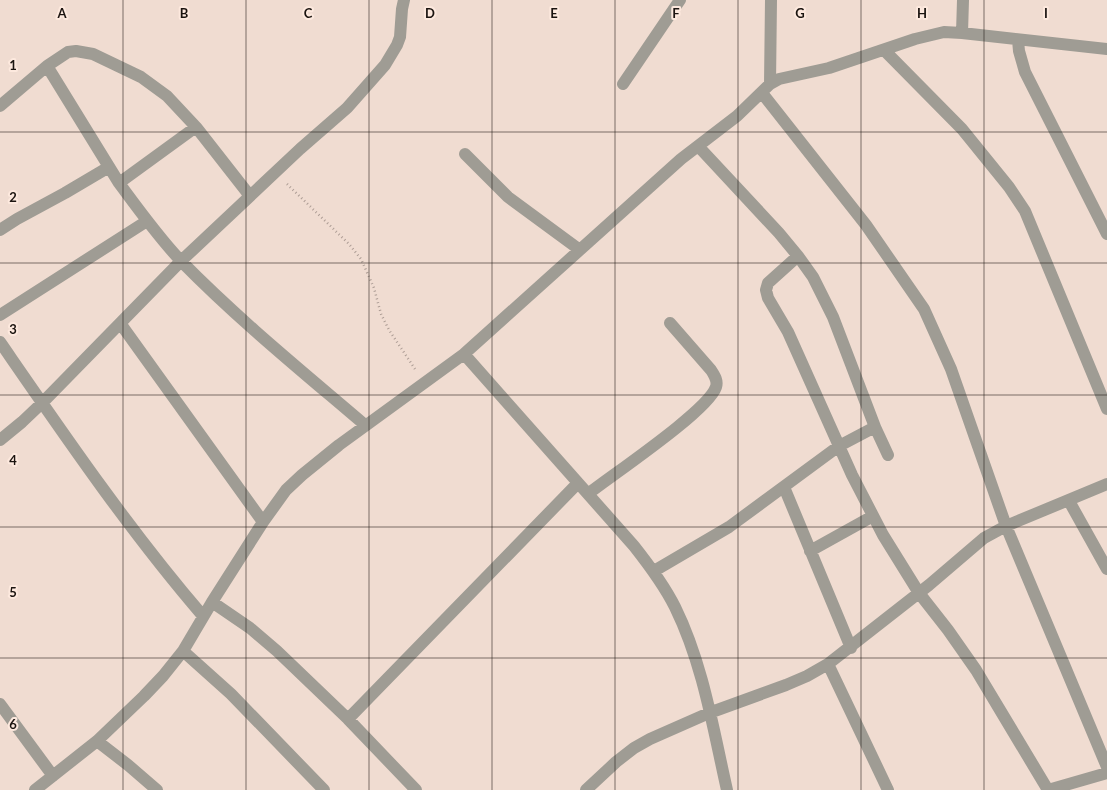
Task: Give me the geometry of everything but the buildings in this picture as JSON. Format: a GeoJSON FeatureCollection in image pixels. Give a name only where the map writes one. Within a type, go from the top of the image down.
{"type":"FeatureCollection","features":[{"type":"Feature","properties":{"kind":"street"},"geometry":{"type":"LineString","coordinates":[[0,440],[42,403],[181,261],[274,172],[347,108],[392,54],[400,37],[404,0]]}},
{"type":"Feature","properties":{"kind":"street"},"geometry":{"type":"LineString","coordinates":[[624,84],[680,0]]}},
{"type":"Feature","properties":{"kind":"street"},"geometry":{"type":"LineString","coordinates":[[771,0],[766,89],[866,225],[924,309],[951,369],[1006,526],[1107,767]]}},
{"type":"Feature","properties":{"kind":"street"},"geometry":{"type":"LineString","coordinates":[[962,0],[962,33]]}},
{"type":"Feature","properties":{"kind":"street"},"geometry":{"type":"LineString","coordinates":[[38,789],[97,741],[144,696],[183,652],[212,602],[263,522],[286,490],[329,452],[464,354],[681,159],[737,116],[779,79],[829,68],[915,39],[944,32],[1107,50]]}},
{"type":"Feature","properties":{"kind":"street"},"geometry":{"type":"LineString","coordinates":[[1018,40],[1021,62],[1028,78],[1107,234]]}},
{"type":"Feature","properties":{"kind":"street"},"geometry":{"type":"LineString","coordinates":[[884,50],[962,129],[996,170],[1025,211],[1107,409]]}},
{"type":"Feature","properties":{"kind":"street"},"geometry":{"type":"LineString","coordinates":[[0,106],[48,66],[68,52],[76,51],[93,54],[141,77],[167,96],[196,127],[250,196]]}},
{"type":"Feature","properties":{"kind":"street"},"geometry":{"type":"LineString","coordinates":[[48,66],[119,183],[181,261],[280,353],[366,425]]}},
{"type":"Feature","properties":{"kind":"street"},"geometry":{"type":"LineString","coordinates":[[119,183],[196,127]]}},
{"type":"Feature","properties":{"kind":"street"},"geometry":{"type":"LineString","coordinates":[[698,146],[754,205],[798,256],[813,277],[833,317],[875,427],[888,455]]}},
{"type":"Feature","properties":{"kind":"street"},"geometry":{"type":"LineString","coordinates":[[465,154],[508,197],[580,250]]}},
{"type":"Feature","properties":{"kind":"street"},"geometry":{"type":"LineString","coordinates":[[0,230],[109,167]]}},
{"type":"Feature","properties":{"kind":"street"},"geometry":{"type":"LineString","coordinates":[[0,315],[147,220]]}},
{"type":"Feature","properties":{"kind":"street"},"geometry":{"type":"LineString","coordinates":[[798,256],[771,279],[766,290],[768,298],[788,332],[839,446],[873,516],[896,557],[919,593],[948,630],[976,670],[1048,790],[1107,773]]}},
{"type":"Feature","properties":{"kind":"street"},"geometry":{"type":"LineString","coordinates":[[120,323],[263,522]]}},
{"type":"Feature","properties":{"kind":"street"},"geometry":{"type":"LineString","coordinates":[[588,494],[673,430],[714,392],[717,385],[716,378],[711,370],[670,323]]}},
{"type":"Feature","properties":{"kind":"street"},"geometry":{"type":"LineString","coordinates":[[0,342],[127,522],[172,580],[204,616]]}},
{"type":"Feature","properties":{"kind":"street"},"geometry":{"type":"LineString","coordinates":[[464,354],[634,546],[654,571],[674,606],[689,640],[700,672],[727,790]]}},
{"type":"Feature","properties":{"kind":"street"},"geometry":{"type":"LineString","coordinates":[[654,571],[729,527],[839,446],[875,427]]}},
{"type":"Feature","properties":{"kind":"street"},"geometry":{"type":"LineString","coordinates":[[348,719],[578,483]]}},
{"type":"Feature","properties":{"kind":"street"},"geometry":{"type":"LineString","coordinates":[[586,790],[616,762],[634,748],[657,736],[709,712],[786,685],[807,676],[828,664],[851,648],[984,538],[1006,526],[1107,484]]}},
{"type":"Feature","properties":{"kind":"street"},"geometry":{"type":"LineString","coordinates":[[784,487],[851,648]]}},
{"type":"Feature","properties":{"kind":"street"},"geometry":{"type":"LineString","coordinates":[[1069,500],[1107,569]]}},
{"type":"Feature","properties":{"kind":"street"},"geometry":{"type":"LineString","coordinates":[[810,551],[873,516]]}},
{"type":"Feature","properties":{"kind":"street"},"geometry":{"type":"LineString","coordinates":[[212,602],[250,628],[277,651],[348,719],[416,790]]}},
{"type":"Feature","properties":{"kind":"street"},"geometry":{"type":"LineString","coordinates":[[183,652],[231,694],[324,790]]}},
{"type":"Feature","properties":{"kind":"street"},"geometry":{"type":"LineString","coordinates":[[828,664],[888,790]]}},
{"type":"Feature","properties":{"kind":"street"},"geometry":{"type":"LineString","coordinates":[[0,704],[53,776]]}},
{"type":"Feature","properties":{"kind":"street"},"geometry":{"type":"LineString","coordinates":[[97,741],[157,790]]}},
{"type":"Feature","properties":{"kind":"path"},"geometry":{"type":"LineString","coordinates":[[274,172],[349,244],[361,259],[374,288],[381,314],[389,330],[424,383]]}}]}
